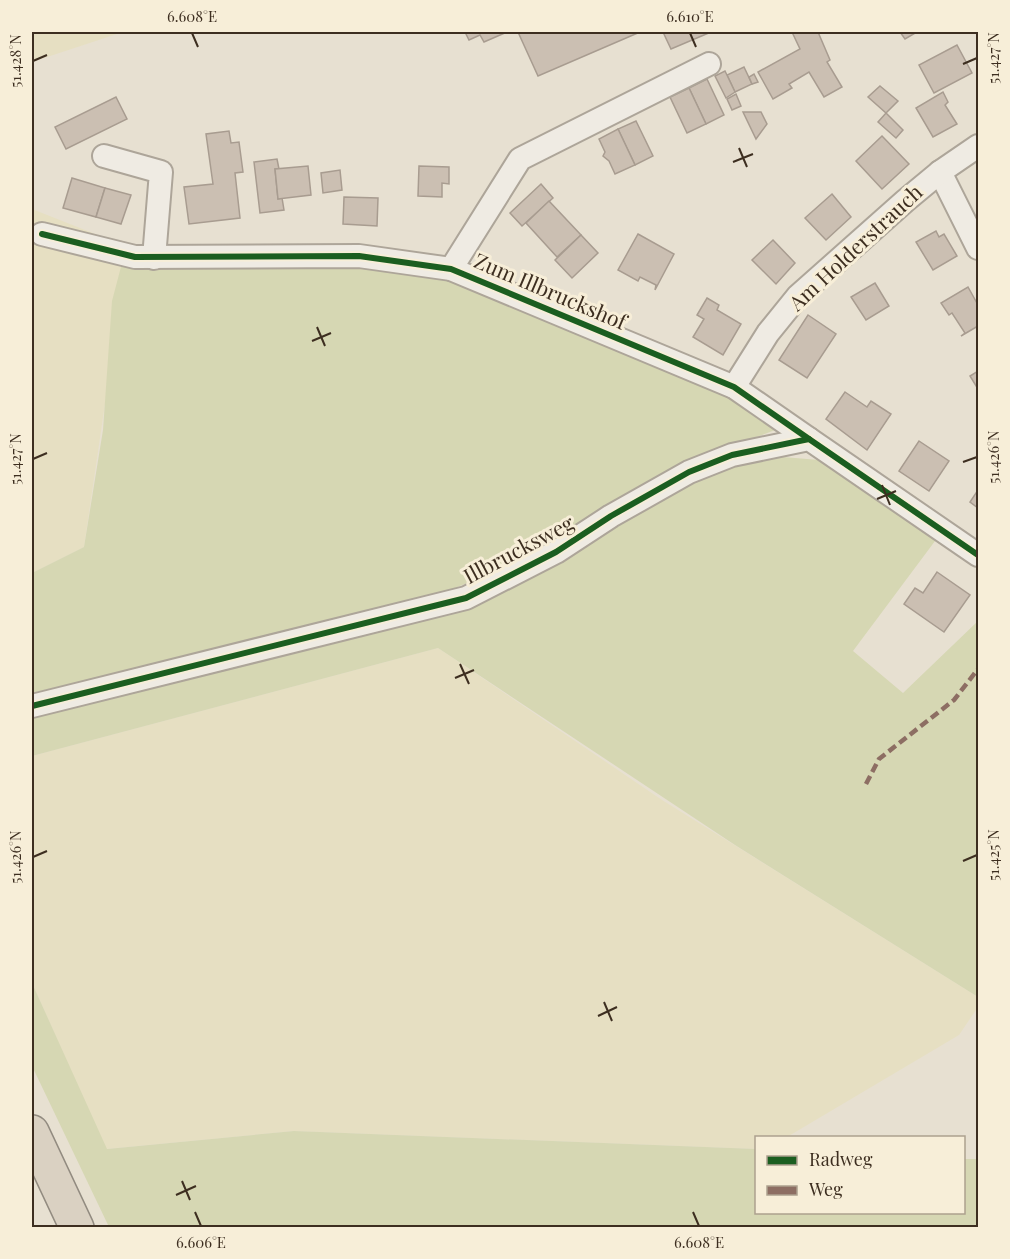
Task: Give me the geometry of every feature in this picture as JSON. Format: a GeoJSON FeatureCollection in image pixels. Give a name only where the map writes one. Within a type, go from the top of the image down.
{"type":"FeatureCollection","features":[{"type":"Feature","properties":{"kind":"highway"},"geometry":{"type":"LineString","coordinates":[[32,1132],[77,1227]]}},
{"type":"Feature","properties":{"kind":"street","name":"Zum Illbruckshof"},"geometry":{"type":"LineString","coordinates":[[452,269],[520,159],[709,64]]}},
{"type":"Feature","properties":{"kind":"street","name":"Am Holderstrauch"},"geometry":{"type":"LineString","coordinates":[[734,387],[768,333],[798,296],[940,172],[978,146]]}},
{"type":"Feature","properties":{"kind":"street"},"geometry":{"type":"LineString","coordinates":[[104,156],[161,172],[154,258]]}},
{"type":"Feature","properties":{"kind":"street","name":"Am Holderstrauch"},"geometry":{"type":"LineString","coordinates":[[940,172],[978,248]]}},
{"type":"Feature","properties":{"kind":"street","name":"Zum Illbruckshof"},"geometry":{"type":"LineString","coordinates":[[42,234],[135,257],[359,256],[452,269],[734,387],[809,439]]}},
{"type":"Feature","properties":{"kind":"street"},"geometry":{"type":"LineString","coordinates":[[809,439],[978,555]]}},
{"type":"Feature","properties":{"kind":"street","name":"Illbrucksweg"},"geometry":{"type":"LineString","coordinates":[[32,706],[466,598],[556,552],[611,516],[689,472],[732,454],[809,439]]}},
{"type":"Feature","properties":{"kind":"shaded area"},"geometry":{"type":"Polygon","coordinates":[[[32,32],[123,32],[32,62],[32,32]]]}},
{"type":"Feature","properties":{"kind":"shaded area"},"geometry":{"type":"Polygon","coordinates":[[[32,209],[128,247],[84,547],[32,573],[32,209]]]}},
{"type":"Feature","properties":{"kind":"shaded area"},"geometry":{"type":"Polygon","coordinates":[[[438,648],[662,800],[978,997],[978,1007],[959,1035],[789,1136],[755,1136],[755,1149],[294,1131],[106,1149],[32,983],[32,756],[438,648]]]}},
{"type":"Feature","properties":{"kind":"green space"},"geometry":{"type":"Polygon","coordinates":[[[122,263],[359,264],[450,277],[737,400],[775,430],[692,462],[528,558],[428,599],[32,693],[32,573],[84,547],[103,430],[112,301],[122,263]]]}},
{"type":"Feature","properties":{"kind":"green space"},"geometry":{"type":"Polygon","coordinates":[[[771,456],[819,460],[848,476],[938,537],[853,651],[903,693],[978,621],[978,997],[735,845],[438,648],[32,756],[32,717],[435,618],[508,589],[674,490],[720,469],[771,456]]]}},
{"type":"Feature","properties":{"kind":"green space"},"geometry":{"type":"Polygon","coordinates":[[[32,983],[107,1149],[294,1131],[755,1149],[755,1214],[965,1214],[965,1159],[978,1159],[978,1227],[109,1227],[32,1066],[32,983]]]}},
{"type":"Feature","properties":{"kind":"building"},"geometry":{"type":"Polygon","coordinates":[[[465,32],[507,32],[484,42],[480,35],[469,40],[465,32]]]}},
{"type":"Feature","properties":{"kind":"building"},"geometry":{"type":"Polygon","coordinates":[[[518,32],[640,32],[538,76],[518,32]]]}},
{"type":"Feature","properties":{"kind":"building"},"geometry":{"type":"Polygon","coordinates":[[[663,32],[711,32],[671,49],[663,32]]]}},
{"type":"Feature","properties":{"kind":"building"},"geometry":{"type":"Polygon","coordinates":[[[792,32],[818,32],[830,60],[827,62],[842,87],[824,97],[809,72],[789,84],[792,88],[773,99],[758,72],[800,49],[792,32]]]}},
{"type":"Feature","properties":{"kind":"building"},"geometry":{"type":"Polygon","coordinates":[[[900,32],[917,32],[905,39],[900,32]]]}},
{"type":"Feature","properties":{"kind":"building"},"geometry":{"type":"Polygon","coordinates":[[[957,45],[972,73],[934,93],[919,65],[957,45]]]}},
{"type":"Feature","properties":{"kind":"building"},"geometry":{"type":"Polygon","coordinates":[[[744,67],[752,84],[735,92],[727,75],[744,67]]]}},
{"type":"Feature","properties":{"kind":"building"},"geometry":{"type":"Polygon","coordinates":[[[725,71],[735,92],[726,98],[715,76],[725,71]]]}},
{"type":"Feature","properties":{"kind":"building"},"geometry":{"type":"Polygon","coordinates":[[[754,74],[758,82],[752,84],[749,77],[754,74]]]}},
{"type":"Feature","properties":{"kind":"building"},"geometry":{"type":"Polygon","coordinates":[[[707,79],[724,115],[706,124],[689,88],[707,79]]]}},
{"type":"Feature","properties":{"kind":"building"},"geometry":{"type":"Polygon","coordinates":[[[880,86],[898,101],[886,113],[868,97],[880,86]]]}},
{"type":"Feature","properties":{"kind":"building"},"geometry":{"type":"Polygon","coordinates":[[[689,88],[706,124],[687,133],[670,97],[689,88]]]}},
{"type":"Feature","properties":{"kind":"building"},"geometry":{"type":"Polygon","coordinates":[[[943,92],[948,102],[945,105],[957,124],[933,137],[916,108],[943,92]]]}},
{"type":"Feature","properties":{"kind":"building"},"geometry":{"type":"Polygon","coordinates":[[[736,94],[741,106],[732,110],[727,99],[736,94]]]}},
{"type":"Feature","properties":{"kind":"building"},"geometry":{"type":"Polygon","coordinates":[[[116,97],[127,119],[66,149],[55,127],[116,97]]]}},
{"type":"Feature","properties":{"kind":"building"},"geometry":{"type":"Polygon","coordinates":[[[743,112],[761,112],[767,124],[756,139],[743,112]]]}},
{"type":"Feature","properties":{"kind":"building"},"geometry":{"type":"Polygon","coordinates":[[[886,113],[903,130],[896,138],[878,122],[886,113]]]}},
{"type":"Feature","properties":{"kind":"building"},"geometry":{"type":"Polygon","coordinates":[[[636,121],[653,156],[635,165],[618,129],[636,121]]]}},
{"type":"Feature","properties":{"kind":"building"},"geometry":{"type":"Polygon","coordinates":[[[618,129],[635,165],[615,174],[609,161],[603,156],[605,152],[599,139],[618,129]]]}},
{"type":"Feature","properties":{"kind":"building"},"geometry":{"type":"Polygon","coordinates":[[[229,131],[231,143],[239,142],[243,172],[235,173],[240,218],[189,224],[184,187],[213,184],[206,134],[229,131]]]}},
{"type":"Feature","properties":{"kind":"building"},"geometry":{"type":"Polygon","coordinates":[[[882,136],[909,164],[882,189],[856,161],[882,136]]]}},
{"type":"Feature","properties":{"kind":"building"},"geometry":{"type":"Polygon","coordinates":[[[277,159],[279,169],[275,169],[278,199],[282,198],[284,210],[260,213],[254,162],[277,159]]]}},
{"type":"Feature","properties":{"kind":"building"},"geometry":{"type":"Polygon","coordinates":[[[308,166],[311,195],[278,199],[275,169],[308,166]]]}},
{"type":"Feature","properties":{"kind":"building"},"geometry":{"type":"Polygon","coordinates":[[[419,166],[449,167],[449,184],[442,183],[442,197],[418,196],[419,166]]]}},
{"type":"Feature","properties":{"kind":"building"},"geometry":{"type":"Polygon","coordinates":[[[340,170],[342,190],[323,193],[321,173],[340,170]]]}},
{"type":"Feature","properties":{"kind":"building"},"geometry":{"type":"Polygon","coordinates":[[[72,178],[105,188],[96,217],[63,208],[72,178]]]}},
{"type":"Feature","properties":{"kind":"building"},"geometry":{"type":"Polygon","coordinates":[[[541,184],[553,198],[522,226],[510,213],[541,184]]]}},
{"type":"Feature","properties":{"kind":"building"},"geometry":{"type":"Polygon","coordinates":[[[105,188],[131,195],[121,224],[96,217],[105,188]]]}},
{"type":"Feature","properties":{"kind":"building"},"geometry":{"type":"Polygon","coordinates":[[[832,194],[851,217],[826,240],[805,218],[832,194]]]}},
{"type":"Feature","properties":{"kind":"building"},"geometry":{"type":"Polygon","coordinates":[[[344,197],[378,198],[377,226],[343,224],[344,197]]]}},
{"type":"Feature","properties":{"kind":"building"},"geometry":{"type":"Polygon","coordinates":[[[549,201],[581,235],[557,257],[526,223],[549,201]]]}},
{"type":"Feature","properties":{"kind":"building"},"geometry":{"type":"Polygon","coordinates":[[[936,231],[939,237],[944,234],[957,256],[933,270],[916,242],[936,231]]]}},
{"type":"Feature","properties":{"kind":"building"},"geometry":{"type":"Polygon","coordinates":[[[638,234],[674,254],[655,290],[656,285],[640,277],[638,281],[618,270],[638,234]]]}},
{"type":"Feature","properties":{"kind":"building"},"geometry":{"type":"Polygon","coordinates":[[[581,235],[598,253],[572,278],[555,260],[581,235]]]}},
{"type":"Feature","properties":{"kind":"building"},"geometry":{"type":"Polygon","coordinates":[[[773,240],[795,263],[776,284],[752,260],[773,240]]]}},
{"type":"Feature","properties":{"kind":"building"},"geometry":{"type":"Polygon","coordinates":[[[875,283],[889,306],[866,320],[851,297],[875,283]]]}},
{"type":"Feature","properties":{"kind":"building"},"geometry":{"type":"Polygon","coordinates":[[[968,287],[978,305],[978,326],[961,336],[965,333],[952,313],[949,315],[941,303],[968,287]]]}},
{"type":"Feature","properties":{"kind":"building"},"geometry":{"type":"Polygon","coordinates":[[[707,298],[719,305],[717,310],[741,324],[723,355],[693,337],[704,319],[697,315],[707,298]]]}},
{"type":"Feature","properties":{"kind":"building"},"geometry":{"type":"Polygon","coordinates":[[[808,315],[836,334],[807,378],[779,360],[808,315]]]}},
{"type":"Feature","properties":{"kind":"building"},"geometry":{"type":"Polygon","coordinates":[[[978,371],[978,389],[970,376],[978,371]]]}},
{"type":"Feature","properties":{"kind":"building"},"geometry":{"type":"Polygon","coordinates":[[[845,392],[867,407],[871,401],[891,414],[867,450],[826,419],[845,392]]]}},
{"type":"Feature","properties":{"kind":"building"},"geometry":{"type":"Polygon","coordinates":[[[919,441],[949,461],[929,491],[899,471],[919,441]]]}},
{"type":"Feature","properties":{"kind":"building"},"geometry":{"type":"Polygon","coordinates":[[[978,490],[978,508],[970,502],[978,490]]]}},
{"type":"Feature","properties":{"kind":"building"},"geometry":{"type":"Polygon","coordinates":[[[937,572],[970,595],[944,632],[904,604],[915,588],[923,593],[937,572]]]}},
{"type":"Feature","properties":{"kind":"marked path"},"geometry":{"type":"LineString","coordinates":[[866,784],[879,759],[954,700],[978,669]]}},
{"type":"Feature","properties":{"kind":"cycle path"},"geometry":{"type":"LineString","coordinates":[[42,234],[135,257],[359,256],[451,269],[734,387],[809,439]]}},
{"type":"Feature","properties":{"kind":"cycle path"},"geometry":{"type":"LineString","coordinates":[[32,706],[466,598],[556,552],[611,516],[689,472],[732,455],[809,439],[978,555]]}}]}
